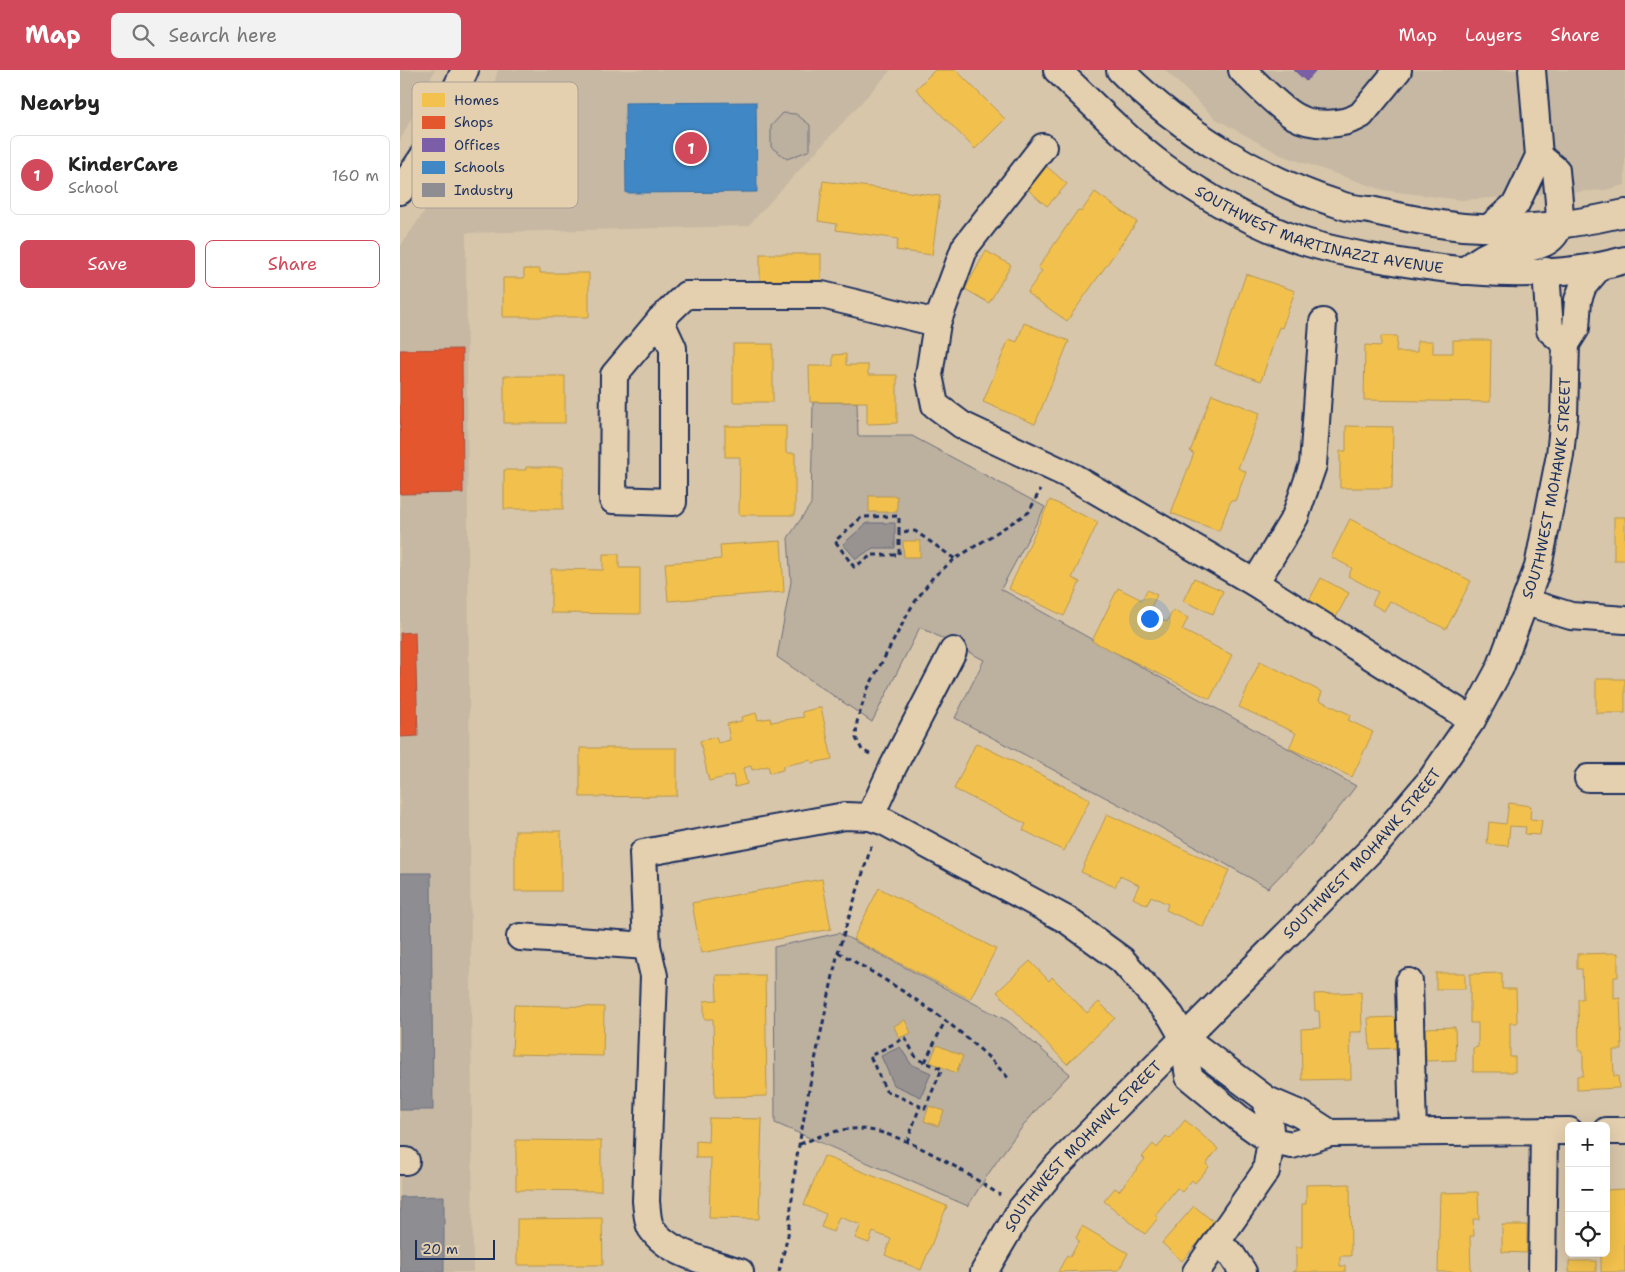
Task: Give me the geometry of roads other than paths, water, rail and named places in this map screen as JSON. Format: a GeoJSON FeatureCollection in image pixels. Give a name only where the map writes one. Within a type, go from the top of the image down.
{"type":"FeatureCollection","features":[{"type":"Feature","properties":{"kind":"street"},"geometry":{"type":"LineString","coordinates":[[459,82],[465,70]]}},
{"type":"Feature","properties":{"kind":"street","name":"SOUTHWEST MARTINAZZI AVENUE"},"geometry":{"type":"LineString","coordinates":[[1057,70],[1109,120],[1164,167],[1236,212],[1294,238],[1338,251],[1406,264],[1464,271],[1546,271],[1600,266],[1625,260]]}},
{"type":"Feature","properties":{"kind":"street","name":"SOUTHWEST MARTINAZZI AVENUE"},"geometry":{"type":"LineString","coordinates":[[1120,70],[1172,115],[1214,145],[1260,171],[1346,207],[1456,226],[1489,228],[1559,223],[1625,213]]}},
{"type":"Feature","properties":{"kind":"street"},"geometry":{"type":"LineString","coordinates":[[1242,70],[1293,116],[1306,121],[1332,123],[1353,120],[1361,115],[1398,70]]}},
{"type":"Feature","properties":{"kind":"street"},"geometry":{"type":"LineString","coordinates":[[1489,228],[1516,204],[1539,156],[1532,70]]}},
{"type":"Feature","properties":{"kind":"street"},"geometry":{"type":"LineString","coordinates":[[1043,147],[965,247],[937,322],[929,374],[935,405],[962,425],[1073,477],[1255,583],[1472,720]]}},
{"type":"Feature","properties":{"kind":"street"},"geometry":{"type":"LineString","coordinates":[[1464,271],[1486,255],[1494,252],[1520,250],[1548,240],[1558,229],[1556,170],[1539,156]]}},
{"type":"Feature","properties":{"kind":"street"},"geometry":{"type":"LineString","coordinates":[[400,191],[412,173]]}},
{"type":"Feature","properties":{"kind":"street","name":"SOUTHWEST MOHAWK STREET"},"geometry":{"type":"LineString","coordinates":[[984,1272],[1021,1209],[1075,1147],[1397,822],[1430,781],[1472,720],[1500,668],[1526,602],[1540,558],[1560,455],[1564,416],[1566,344],[1576,328],[1578,300],[1583,286],[1600,266]]}},
{"type":"Feature","properties":{"kind":"street"},"geometry":{"type":"LineString","coordinates":[[1546,271],[1550,330],[1566,344]]}},
{"type":"Feature","properties":{"kind":"street"},"geometry":{"type":"LineString","coordinates":[[660,320],[673,348],[673,502],[613,500],[614,376],[660,320],[686,295],[822,295],[937,322]]}},
{"type":"Feature","properties":{"kind":"street"},"geometry":{"type":"LineString","coordinates":[[1255,583],[1295,517],[1313,465],[1323,322]]}},
{"type":"Feature","properties":{"kind":"street"},"geometry":{"type":"LineString","coordinates":[[1526,602],[1571,616],[1625,620]]}},
{"type":"Feature","properties":{"kind":"street"},"geometry":{"type":"LineString","coordinates":[[878,819],[893,767],[953,651]]}},
{"type":"Feature","properties":{"kind":"street"},"geometry":{"type":"LineString","coordinates":[[1588,778],[1625,778]]}},
{"type":"Feature","properties":{"kind":"street"},"geometry":{"type":"LineString","coordinates":[[740,1272],[678,1250],[663,1242],[650,1226],[646,1201],[654,976],[647,946],[643,853],[845,816],[878,819],[1067,920],[1122,960],[1171,1016],[1183,1037],[1189,1077],[1240,1119],[1271,1141],[1292,1145],[1330,1133],[1556,1131],[1542,1272]]}},
{"type":"Feature","properties":{"kind":"street"},"geometry":{"type":"LineString","coordinates":[[520,937],[647,946]]}},
{"type":"Feature","properties":{"kind":"street"},"geometry":{"type":"LineString","coordinates":[[1409,982],[1412,1132]]}},
{"type":"Feature","properties":{"kind":"street"},"geometry":{"type":"LineString","coordinates":[[1183,1037],[1267,1100],[1302,1115],[1330,1133]]}},
{"type":"Feature","properties":{"kind":"street"},"geometry":{"type":"LineString","coordinates":[[1196,1272],[1266,1171],[1271,1141],[1267,1100]]}},
{"type":"Feature","properties":{"kind":"street"},"geometry":{"type":"LineString","coordinates":[[1610,1131],[1625,1131]]}},
{"type":"Feature","properties":{"kind":"street"},"geometry":{"type":"LineString","coordinates":[[1216,1245],[1231,1254],[1243,1272]]}},
{"type":"Feature","properties":{"kind":"place","name":"KinderCare"},"geometry":{"type":"Point","coordinates":[691,148]}}]}
